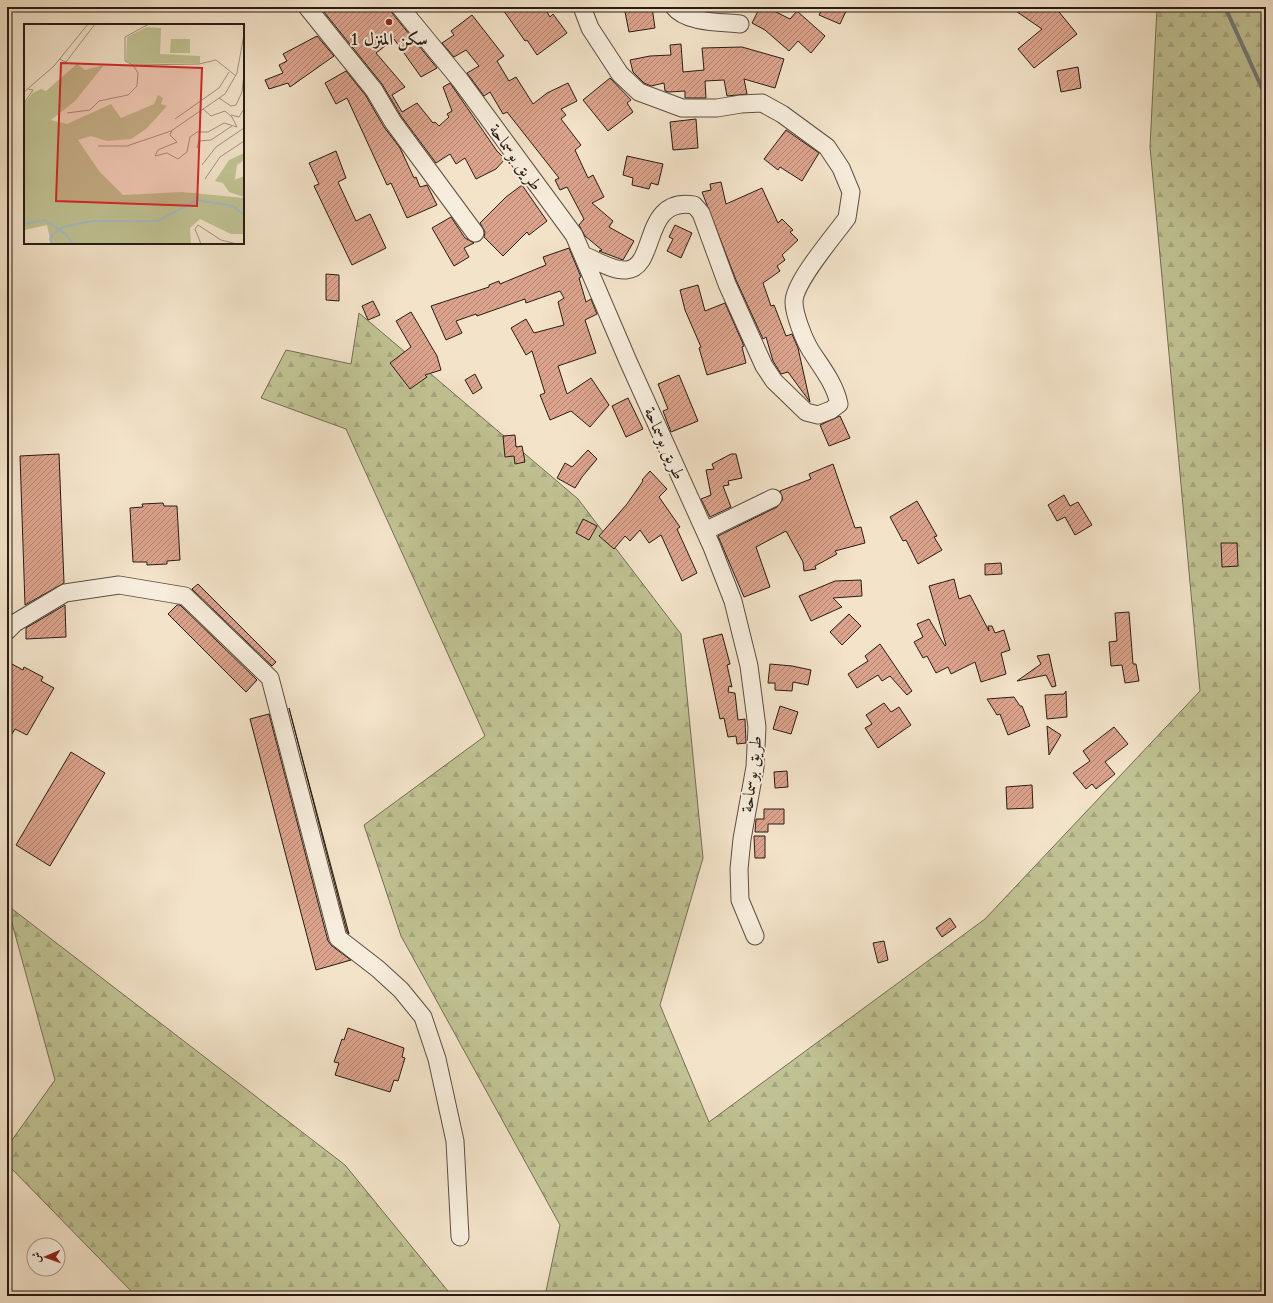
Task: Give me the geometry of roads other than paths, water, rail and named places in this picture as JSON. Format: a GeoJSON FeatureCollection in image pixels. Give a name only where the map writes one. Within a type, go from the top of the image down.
{"type":"FeatureCollection","features":[{"type":"Feature","properties":{"kind":"street"},"geometry":{"type":"LineString","coordinates":[[307,7],[374,90],[393,122],[475,233]]}},
{"type":"Feature","properties":{"kind":"street","name":"طريق بوسماحة"},"geometry":{"type":"LineString","coordinates":[[400,7],[460,80],[574,235],[628,361],[705,530],[733,601],[749,666],[757,727],[755,767],[742,839],[739,869],[740,900],[755,936]]}},
{"type":"Feature","properties":{"kind":"street"},"geometry":{"type":"LineString","coordinates":[[582,7],[590,28],[620,74],[639,92],[682,108],[717,108],[741,104],[762,103],[782,114],[827,148],[841,168],[851,192],[847,218],[799,283],[794,301],[797,315],[810,348],[837,392],[839,404],[818,415],[806,412],[774,381],[764,366],[727,284],[701,213],[694,205],[682,203],[670,206],[660,217],[639,265],[628,270],[615,269],[583,255]]}},
{"type":"Feature","properties":{"kind":"street"},"geometry":{"type":"LineString","coordinates":[[674,7],[678,11],[697,20],[740,24]]}},
{"type":"Feature","properties":{"kind":"street"},"geometry":{"type":"LineString","coordinates":[[705,530],[773,498]]}},
{"type":"Feature","properties":{"kind":"street"},"geometry":{"type":"LineString","coordinates":[[7,631],[15,623],[65,593],[119,585],[184,596],[270,678],[338,938],[378,969],[400,990],[423,1017],[437,1059],[455,1141],[460,1237]]}},
{"type":"Feature","properties":{"kind":"waterway"},"geometry":{"type":"LineString","coordinates":[[1225,7],[1266,97]]}},
{"type":"Feature","properties":{"kind":"place","name":"سكن المنزل 1"},"geometry":{"type":"Point","coordinates":[389,22]}}]}
